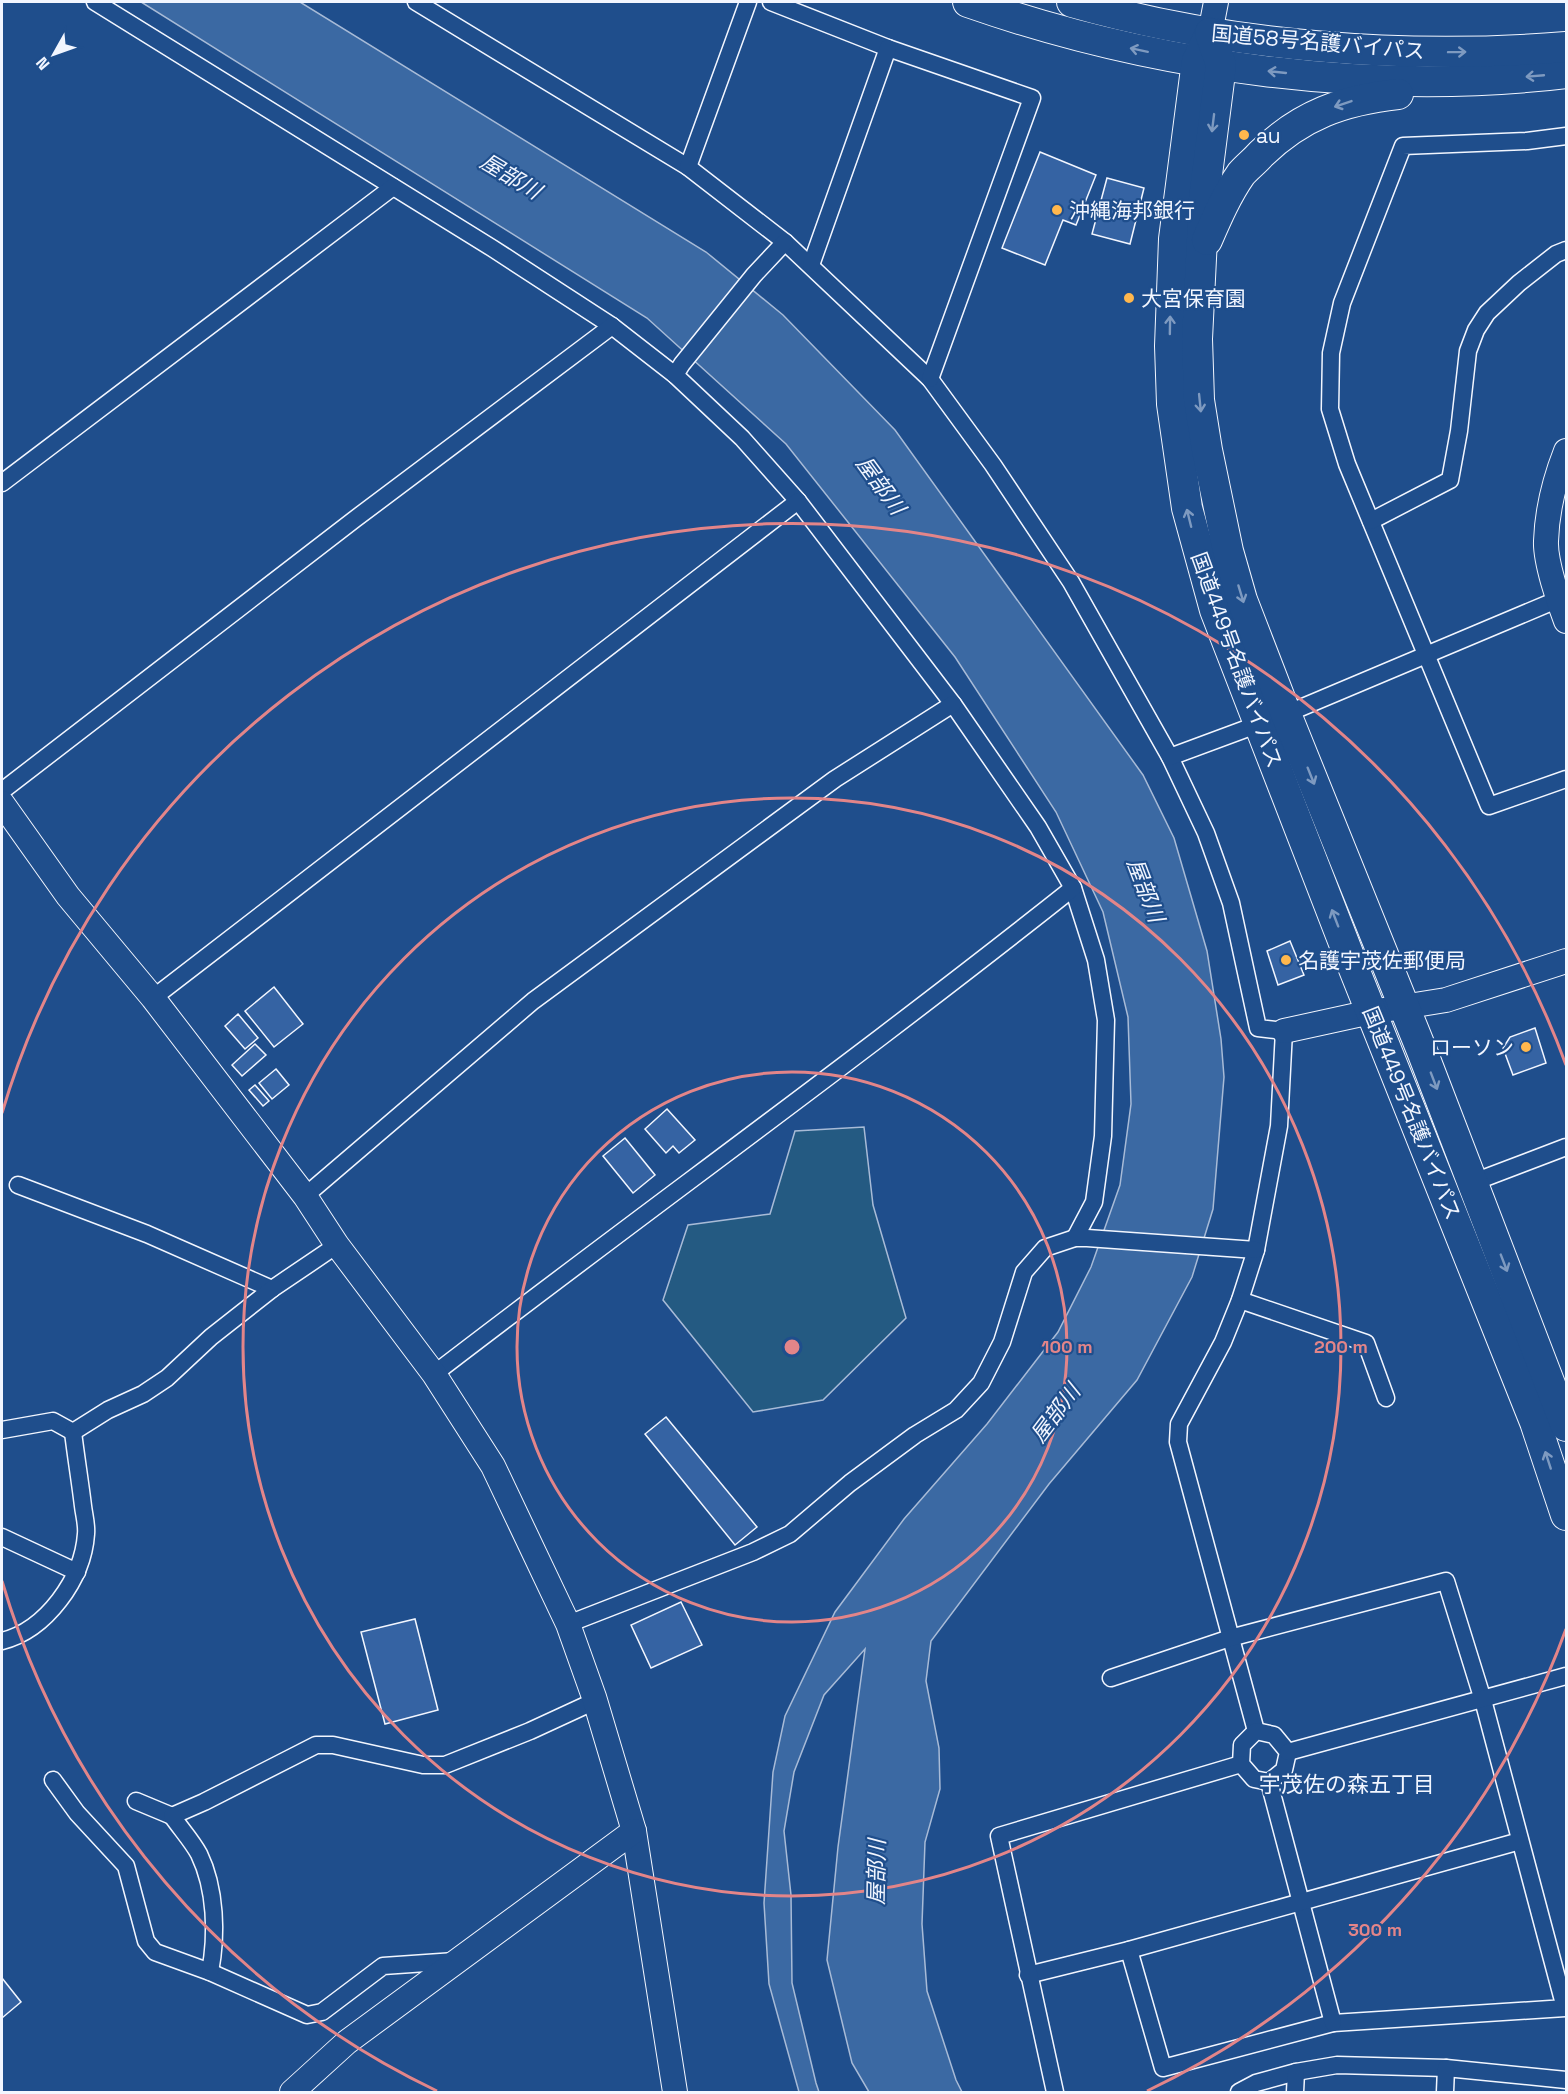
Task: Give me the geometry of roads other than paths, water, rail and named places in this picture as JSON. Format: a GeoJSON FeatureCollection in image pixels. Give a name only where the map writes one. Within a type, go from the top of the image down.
{"type":"FeatureCollection","features":[{"type":"Feature","properties":{"kind":"highway","name":"国道58号名護バイパス"},"geometry":{"type":"LineString","coordinates":[[968,2],[1090,39],[1209,63],[1332,78],[1440,80],[1566,73]]}},
{"type":"Feature","properties":{"kind":"highway","name":"国道58号名護バイパス"},"geometry":{"type":"LineString","coordinates":[[1072,2],[1210,33],[1304,44],[1440,53],[1566,47]]}},
{"type":"Feature","properties":{"kind":"highway","name":"国道449号名護バイパス"},"geometry":{"type":"LineString","coordinates":[[1210,33],[1197,339],[1199,400],[1216,503],[1272,719],[1371,1012],[1535,1422],[1566,1515]]}},
{"type":"Feature","properties":{"kind":"highway","name":"国道449号名護バイパス"},"geometry":{"type":"LineString","coordinates":[[1209,63],[1174,239],[1170,346],[1172,404],[1187,508],[1197,552],[1215,610],[1272,719],[1405,1007],[1566,1426]]}},
{"type":"Feature","properties":{"kind":"highway"},"geometry":{"type":"LineString","coordinates":[[1200,261],[1222,207],[1242,172],[1271,144],[1313,116],[1347,102],[1412,93],[1440,80]]}},
{"type":"Feature","properties":{"kind":"street"},"geometry":{"type":"LineString","coordinates":[[95,2],[393,187],[679,370],[798,501],[953,704],[1038,827],[1073,888],[1096,960],[1106,1020],[1102,1147],[1094,1202],[1081,1238]]}},
{"type":"Feature","properties":{"kind":"street"},"geometry":{"type":"LineString","coordinates":[[416,2],[688,167],[785,242],[930,379],[993,465],[1071,582],[1170,757],[1206,833],[1232,903],[1258,1028],[1284,1030],[1371,1012],[1446,1000],[1566,962]]}},
{"type":"Feature","properties":{"kind":"street"},"geometry":{"type":"LineString","coordinates":[[688,167],[748,2]]}},
{"type":"Feature","properties":{"kind":"street"},"geometry":{"type":"LineString","coordinates":[[771,2],[888,48],[1032,98],[930,379]]}},
{"type":"Feature","properties":{"kind":"street"},"geometry":{"type":"LineString","coordinates":[[1210,33],[1216,2]]}},
{"type":"Feature","properties":{"kind":"street"},"geometry":{"type":"LineString","coordinates":[[811,265],[888,48]]}},
{"type":"Feature","properties":{"kind":"street"},"geometry":{"type":"LineString","coordinates":[[1566,136],[1527,141],[1403,146],[1342,303],[1331,353],[1330,409],[1347,464],[1489,806],[1566,779]]}},
{"type":"Feature","properties":{"kind":"street"},"geometry":{"type":"LineString","coordinates":[[2,483],[393,187]]}},
{"type":"Feature","properties":{"kind":"street"},"geometry":{"type":"LineString","coordinates":[[679,370],[754,275],[785,242]]}},
{"type":"Feature","properties":{"kind":"street"},"geometry":{"type":"LineString","coordinates":[[1371,521],[1450,480],[1459,431],[1468,351],[1476,330],[1487,313],[1519,283],[1556,254],[1566,249]]}},
{"type":"Feature","properties":{"kind":"street"},"geometry":{"type":"LineString","coordinates":[[2,791],[355,519],[612,326]]}},
{"type":"Feature","properties":{"kind":"street"},"geometry":{"type":"LineString","coordinates":[[1170,757],[1272,719],[1426,655],[1563,606],[1546,543],[1556,476],[1566,451]]}},
{"type":"Feature","properties":{"kind":"street"},"geometry":{"type":"LineString","coordinates":[[153,998],[798,501]]}},
{"type":"Feature","properties":{"kind":"street"},"geometry":{"type":"LineString","coordinates":[[305,1197],[533,1001],[835,779],[953,704]]}},
{"type":"Feature","properties":{"kind":"street"},"geometry":{"type":"LineString","coordinates":[[2,803],[68,896],[153,998],[305,1197],[434,1374],[494,1466],[568,1624],[595,1701],[634,1831],[675,2092]]}},
{"type":"Feature","properties":{"kind":"street"},"geometry":{"type":"LineString","coordinates":[[434,1374],[589,1255],[944,991],[1073,888]]}},
{"type":"Feature","properties":{"kind":"street"},"geometry":{"type":"LineString","coordinates":[[1256,1731],[1178,1442],[1179,1424],[1223,1342],[1240,1300],[1256,1250],[1279,1126],[1284,1030]]}},
{"type":"Feature","properties":{"kind":"street"},"geometry":{"type":"LineString","coordinates":[[1474,1182],[1566,1147]]}},
{"type":"Feature","properties":{"kind":"street"},"geometry":{"type":"LineString","coordinates":[[18,1185],[147,1234],[272,1289]]}},
{"type":"Feature","properties":{"kind":"street"},"geometry":{"type":"LineString","coordinates":[[568,1624],[753,1552],[790,1534],[896,1449],[956,1410],[981,1383],[1002,1342],[1024,1272],[1045,1248],[1081,1238],[1213,1245],[1256,1250]]}},
{"type":"Feature","properties":{"kind":"street"},"geometry":{"type":"LineString","coordinates":[[73,1432],[167,1378],[211,1337],[272,1289],[338,1245]]}},
{"type":"Feature","properties":{"kind":"street"},"geometry":{"type":"LineString","coordinates":[[1240,1300],[1366,1343],[1386,1398]]}},
{"type":"Feature","properties":{"kind":"street"},"geometry":{"type":"LineString","coordinates":[[2,1430],[53,1421],[73,1432]]}},
{"type":"Feature","properties":{"kind":"street"},"geometry":{"type":"LineString","coordinates":[[2,1641],[13,1638],[50,1612],[65,1593],[77,1572],[86,1533],[73,1432]]}},
{"type":"Feature","properties":{"kind":"street"},"geometry":{"type":"LineString","coordinates":[[2,1537],[77,1572]]}},
{"type":"Feature","properties":{"kind":"street"},"geometry":{"type":"LineString","coordinates":[[1111,1678],[1230,1638],[1446,1581],[1483,1700],[1565,2008],[1333,2023],[1163,2068],[1129,1950]]}},
{"type":"Feature","properties":{"kind":"street"},"geometry":{"type":"LineString","coordinates":[[1288,1752],[1566,1676]]}},
{"type":"Feature","properties":{"kind":"street"},"geometry":{"type":"LineString","coordinates":[[172,1816],[204,1803],[316,1745],[333,1745],[423,1765],[445,1765],[530,1731],[595,1701]]}},
{"type":"Feature","properties":{"kind":"street"},"geometry":{"type":"LineString","coordinates":[[1256,1731],[1274,1735],[1288,1752]]}},
{"type":"Feature","properties":{"kind":"street"},"geometry":{"type":"LineString","coordinates":[[1256,1731],[1242,1745],[1241,1764],[1254,1779],[1269,1782],[1284,1770],[1288,1752]]}},
{"type":"Feature","properties":{"kind":"street"},"geometry":{"type":"LineString","coordinates":[[1055,2092],[999,1836],[1241,1764]]}},
{"type":"Feature","properties":{"kind":"street"},"geometry":{"type":"LineString","coordinates":[[53,1780],[77,1813],[126,1866],[146,1941],[155,1952],[210,1972],[307,2014],[322,2012],[383,1966],[455,1961]]}},
{"type":"Feature","properties":{"kind":"street"},"geometry":{"type":"LineString","coordinates":[[1269,1782],[1333,2023]]}},
{"type":"Feature","properties":{"kind":"street"},"geometry":{"type":"LineString","coordinates":[[136,1801],[172,1816],[198,1853],[209,1879],[214,1948],[210,1972]]}},
{"type":"Feature","properties":{"kind":"street"},"geometry":{"type":"LineString","coordinates":[[292,2092],[347,2042],[634,1831]]}},
{"type":"Feature","properties":{"kind":"street"},"geometry":{"type":"LineString","coordinates":[[1029,1975],[1129,1950],[1520,1841]]}},
{"type":"Feature","properties":{"kind":"street"},"geometry":{"type":"LineString","coordinates":[[1239,2092],[1256,2083],[1337,2065],[1446,2068],[1564,2084]]}},
{"type":"Feature","properties":{"kind":"street"},"geometry":{"type":"LineString","coordinates":[[1445,2092],[1446,2068]]}},
{"type":"Feature","properties":{"kind":"street"},"geometry":{"type":"LineString","coordinates":[[1295,2092],[1296,2073]]}},
{"type":"Feature","properties":{"kind":"water","name":"屋部川"},"geometry":{"type":"Polygon","coordinates":[[[141,2],[300,2],[706,252],[783,315],[895,430],[1143,775],[1174,838],[1207,951],[1221,1039],[1224,1077],[1213,1209],[1192,1277],[1137,1380],[1049,1484],[931,1641],[926,1681],[939,1748],[940,1789],[925,1842],[922,1924],[927,1991],[962,2092],[869,2092],[852,2063],[827,1960],[838,1847],[865,1649],[824,1695],[794,1772],[784,1831],[791,1895],[792,1983],[819,2092],[799,2092],[769,1984],[764,1903],[773,1772],[785,1716],[835,1612],[904,1519],[987,1424],[1058,1332],[1091,1267],[1120,1185],[1131,1104],[1128,1017],[1103,912],[1056,812],[955,657],[786,444],[647,318],[141,2]]]}},
{"type":"Feature","properties":{"kind":"place","name":"au"},"geometry":{"type":"Point","coordinates":[1244,135]}},
{"type":"Feature","properties":{"kind":"place","name":"沖縄海邦銀行"},"geometry":{"type":"Point","coordinates":[1057,210]}},
{"type":"Feature","properties":{"kind":"place","name":"大宮保育園"},"geometry":{"type":"Point","coordinates":[1129,298]}},
{"type":"Feature","properties":{"kind":"place","name":"名護宇茂佐郵便局"},"geometry":{"type":"Point","coordinates":[1286,960]}},
{"type":"Feature","properties":{"kind":"place","name":"ローソン"},"geometry":{"type":"Point","coordinates":[1526,1047]}},
{"type":"Feature","properties":{"kind":"district","name":"宇茂佐の森五丁目"},"geometry":{"type":"Point","coordinates":[1347,1784]}}]}
